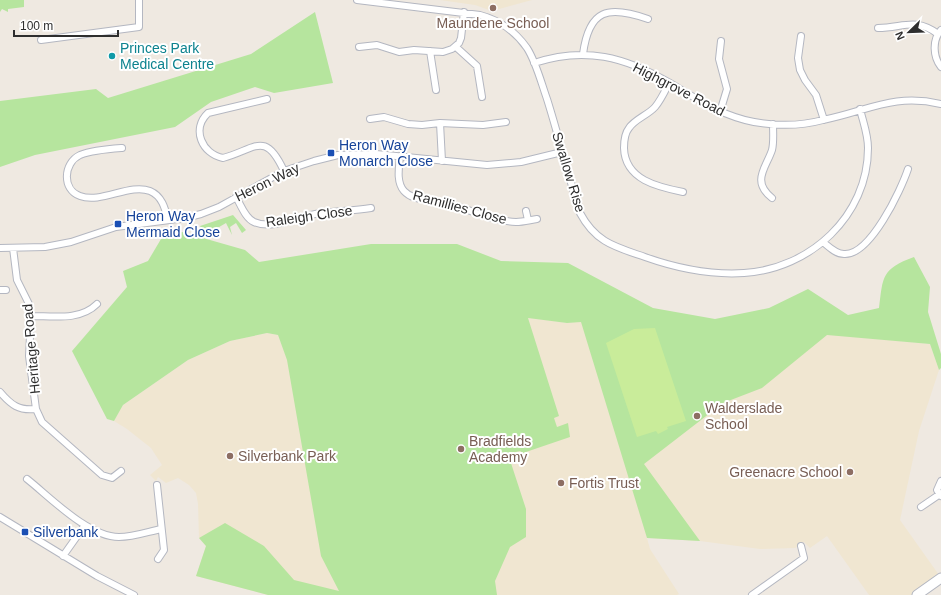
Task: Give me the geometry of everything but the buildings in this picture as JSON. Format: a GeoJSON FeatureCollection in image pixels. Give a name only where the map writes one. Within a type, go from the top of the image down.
{"type":"FeatureCollection","features":[{"type":"Feature","properties":{"kind":"street"},"geometry":{"type":"LineString","coordinates":[[41,40],[139,27],[139,0]]}},
{"type":"Feature","properties":{"kind":"street","name":"Swallow Rise"},"geometry":{"type":"LineString","coordinates":[[357,0],[464,12],[490,18],[511,30],[526,47],[534,63],[580,213],[592,232],[609,244],[658,262],[721,273],[744,273],[773,268],[792,262],[823,242],[843,222],[857,199],[862,184],[868,148],[867,134],[860,109]]}},
{"type":"Feature","properties":{"kind":"street"},"geometry":{"type":"LineString","coordinates":[[359,47],[377,45],[399,52],[414,50],[443,52],[456,47],[461,38],[464,12]]}},
{"type":"Feature","properties":{"kind":"street"},"geometry":{"type":"LineString","coordinates":[[583,54],[587,32],[591,24],[604,13],[625,12],[648,19]]}},
{"type":"Feature","properties":{"kind":"street"},"geometry":{"type":"LineString","coordinates":[[878,28],[916,23],[940,32],[935,53],[941,67]]}},
{"type":"Feature","properties":{"kind":"street"},"geometry":{"type":"LineString","coordinates":[[800,36],[798,53],[800,70],[816,95],[824,120]]}},
{"type":"Feature","properties":{"kind":"street"},"geometry":{"type":"LineString","coordinates":[[720,112],[727,89],[719,59],[721,41]]}},
{"type":"Feature","properties":{"kind":"street"},"geometry":{"type":"LineString","coordinates":[[456,47],[477,66],[482,97]]}},
{"type":"Feature","properties":{"kind":"street"},"geometry":{"type":"LineString","coordinates":[[430,51],[436,90]]}},
{"type":"Feature","properties":{"kind":"street","name":"Highgrove Road"},"geometry":{"type":"LineString","coordinates":[[534,63],[553,57],[583,54],[630,64],[669,83],[706,106],[720,112],[738,118],[773,124],[795,124],[824,120],[860,109],[899,100],[941,104]]}},
{"type":"Feature","properties":{"kind":"street"},"geometry":{"type":"LineString","coordinates":[[669,83],[655,107],[629,127],[624,144],[624,151],[628,164],[638,177],[648,182],[683,192]]}},
{"type":"Feature","properties":{"kind":"street"},"geometry":{"type":"LineString","coordinates":[[266,99],[208,113],[202,118],[200,135],[203,146],[208,152],[223,158],[258,145],[268,147],[278,158],[284,171]]}},
{"type":"Feature","properties":{"kind":"street"},"geometry":{"type":"LineString","coordinates":[[370,119],[384,117],[408,124],[422,125],[440,123],[483,125],[506,122]]}},
{"type":"Feature","properties":{"kind":"street"},"geometry":{"type":"LineString","coordinates":[[440,123],[442,161]]}},
{"type":"Feature","properties":{"kind":"street"},"geometry":{"type":"LineString","coordinates":[[772,198],[764,190],[761,177],[772,148],[773,124]]}},
{"type":"Feature","properties":{"kind":"street"},"geometry":{"type":"LineString","coordinates":[[122,148],[89,152],[72,160],[68,168],[67,175],[68,182],[72,190],[78,196],[87,198],[137,190],[148,190],[156,194],[163,203],[168,220]]}},
{"type":"Feature","properties":{"kind":"street","name":"Heron Way"},"geometry":{"type":"LineString","coordinates":[[0,248],[52,246],[71,242],[116,227],[201,214],[284,171],[338,155],[369,153],[488,165],[521,162],[562,152]]}},
{"type":"Feature","properties":{"kind":"street","name":"Ramillies Close"},"geometry":{"type":"LineString","coordinates":[[400,156],[398,174],[400,183],[404,191],[411,197],[453,204],[496,219],[517,222],[537,219]]}},
{"type":"Feature","properties":{"kind":"street"},"geometry":{"type":"LineString","coordinates":[[823,242],[837,252],[843,254],[854,251],[862,245],[883,221],[895,202],[908,169]]}},
{"type":"Feature","properties":{"kind":"street","name":"Raleigh Close"},"geometry":{"type":"LineString","coordinates":[[236,197],[244,213],[253,222],[263,224],[274,224],[315,214],[371,208]]}},
{"type":"Feature","properties":{"kind":"street","name":"Ramillies Close"},"geometry":{"type":"LineString","coordinates":[[526,211],[528,220]]}},
{"type":"Feature","properties":{"kind":"street","name":"Heritage Road"},"geometry":{"type":"LineString","coordinates":[[13,248],[14,267],[17,280],[29,304],[31,316],[29,356],[36,409],[42,422],[102,475],[112,478],[121,471]]}},
{"type":"Feature","properties":{"kind":"street"},"geometry":{"type":"LineString","coordinates":[[31,316],[80,315],[90,311],[97,304]]}},
{"type":"Feature","properties":{"kind":"street"},"geometry":{"type":"LineString","coordinates":[[0,392],[14,406],[24,410],[36,409]]}},
{"type":"Feature","properties":{"kind":"street"},"geometry":{"type":"LineString","coordinates":[[27,479],[85,525],[97,532],[118,537],[161,529]]}},
{"type":"Feature","properties":{"kind":"street"},"geometry":{"type":"LineString","coordinates":[[921,507],[940,495],[937,490],[941,481]]}},
{"type":"Feature","properties":{"kind":"street"},"geometry":{"type":"LineString","coordinates":[[157,485],[164,550],[158,559]]}},
{"type":"Feature","properties":{"kind":"street"},"geometry":{"type":"LineString","coordinates":[[0,517],[63,556],[134,595]]}},
{"type":"Feature","properties":{"kind":"street"},"geometry":{"type":"LineString","coordinates":[[63,556],[85,525]]}},
{"type":"Feature","properties":{"kind":"street"},"geometry":{"type":"LineString","coordinates":[[752,595],[804,558],[801,546]]}},
{"type":"Feature","properties":{"kind":"street"},"geometry":{"type":"LineString","coordinates":[[917,595],[941,578]]}},
{"type":"Feature","properties":{"kind":"shaded area","name":"Maundene School"},"geometry":{"type":"Polygon","coordinates":[[[440,0],[532,0],[492,11],[475,5],[440,0]]]}},
{"type":"Feature","properties":{"kind":"shaded area"},"geometry":{"type":"Polygon","coordinates":[[[527,317],[567,323],[581,321],[828,334],[930,344],[939,370],[919,431],[900,520],[939,575],[911,595],[869,595],[827,536],[810,548],[804,542],[795,548],[760,549],[700,541],[647,538],[650,549],[679,594],[268,595],[196,576],[206,546],[199,538],[198,504],[196,493],[189,485],[178,478],[166,483],[158,477],[156,481],[150,475],[162,465],[151,448],[127,429],[114,421],[123,405],[188,360],[230,341],[267,333],[278,335],[287,358],[527,317]]]}},
{"type":"Feature","properties":{"kind":"green space"},"geometry":{"type":"Polygon","coordinates":[[[0,0],[24,0],[24,7],[8,9],[8,12],[2,9],[0,12],[0,0]]]}},
{"type":"Feature","properties":{"kind":"green space"},"geometry":{"type":"Polygon","coordinates":[[[315,12],[333,83],[274,93],[255,87],[211,102],[175,127],[35,155],[0,167],[0,101],[96,89],[108,98],[251,54],[315,12]]]}},
{"type":"Feature","properties":{"kind":"green space"},"geometry":{"type":"Polygon","coordinates":[[[233,215],[246,230],[242,233],[236,223],[230,227],[232,235],[226,223],[214,230],[217,239],[206,235],[200,226],[233,215]]]}},
{"type":"Feature","properties":{"kind":"green space"},"geometry":{"type":"Polygon","coordinates":[[[182,232],[245,250],[259,262],[371,244],[457,244],[501,261],[568,263],[653,308],[715,319],[769,308],[808,289],[848,315],[879,308],[883,281],[889,270],[903,261],[914,257],[930,287],[928,312],[941,354],[941,368],[939,370],[930,344],[827,335],[762,388],[723,403],[644,464],[700,541],[647,538],[581,322],[567,323],[528,318],[559,416],[554,418],[557,427],[568,423],[570,437],[523,453],[520,451],[508,454],[526,509],[526,537],[510,547],[495,581],[497,595],[268,595],[196,576],[206,546],[199,538],[225,523],[264,546],[294,580],[339,591],[321,556],[287,360],[278,335],[267,333],[230,341],[188,360],[123,405],[114,421],[107,419],[72,351],[127,287],[123,271],[148,261],[161,239],[182,232]]]}},
{"type":"Feature","properties":{"kind":"green space"},"geometry":{"type":"Polygon","coordinates":[[[655,328],[686,421],[667,427],[668,429],[658,434],[656,431],[637,437],[606,343],[634,329],[655,328]]]}},
{"type":"Feature","properties":{"kind":"place","name":"Maundene School"},"geometry":{"type":"Point","coordinates":[493,8]}},
{"type":"Feature","properties":{"kind":"place","name":"Princes Park Medical Centre"},"geometry":{"type":"Point","coordinates":[112,56]}},
{"type":"Feature","properties":{"kind":"place","name":"Heron Way Monarch Close"},"geometry":{"type":"Point","coordinates":[331,153]}},
{"type":"Feature","properties":{"kind":"place","name":"Heron Way Mermaid Close"},"geometry":{"type":"Point","coordinates":[118,224]}},
{"type":"Feature","properties":{"kind":"place","name":"Walderslade School"},"geometry":{"type":"Point","coordinates":[697,416]}},
{"type":"Feature","properties":{"kind":"place","name":"Bradfields Academy"},"geometry":{"type":"Point","coordinates":[461,449]}},
{"type":"Feature","properties":{"kind":"place","name":"Silverbank Park"},"geometry":{"type":"Point","coordinates":[230,456]}},
{"type":"Feature","properties":{"kind":"place","name":"Greenacre School"},"geometry":{"type":"Point","coordinates":[850,472]}},
{"type":"Feature","properties":{"kind":"place","name":"Fortis Trust"},"geometry":{"type":"Point","coordinates":[561,483]}},
{"type":"Feature","properties":{"kind":"place","name":"Silverbank"},"geometry":{"type":"Point","coordinates":[25,532]}}]}
